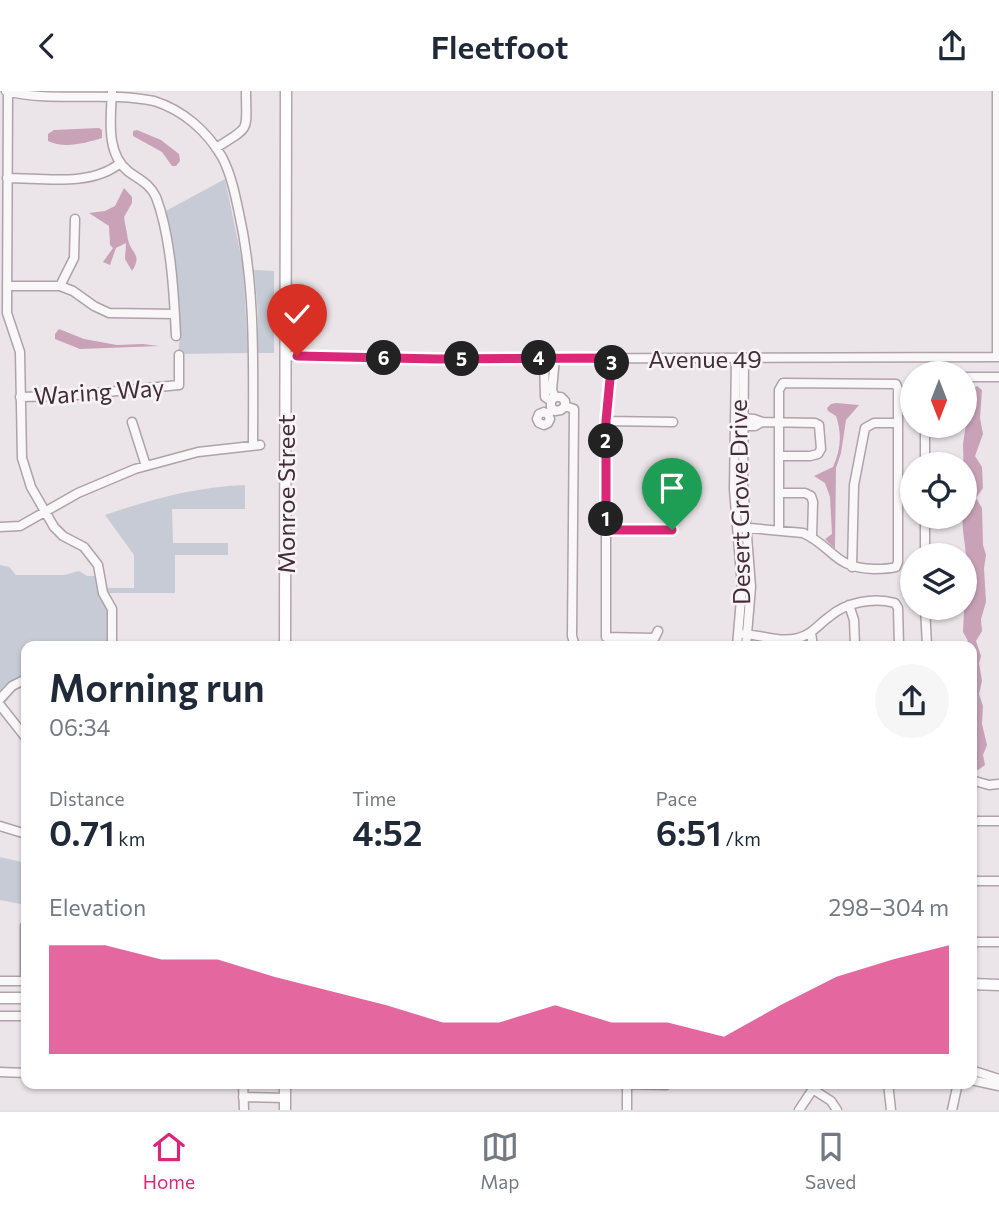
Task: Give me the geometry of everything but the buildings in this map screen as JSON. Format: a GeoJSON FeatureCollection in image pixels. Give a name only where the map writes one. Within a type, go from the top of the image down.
{"type":"FeatureCollection","features":[{"type":"Feature","properties":{"kind":"main road","name":"Monroe Street"},"geometry":{"type":"LineString","coordinates":[[285,641],[286,91]]}},
{"type":"Feature","properties":{"kind":"main road"},"geometry":{"type":"LineString","coordinates":[[977,985],[999,985]]}},
{"type":"Feature","properties":{"kind":"main road"},"geometry":{"type":"LineString","coordinates":[[0,998],[21,998]]}},
{"type":"Feature","properties":{"kind":"main road"},"geometry":{"type":"LineString","coordinates":[[285,1089],[285,1110]]}},
{"type":"Feature","properties":{"kind":"street"},"geometry":{"type":"LineString","coordinates":[[0,527],[20,526],[44,512],[94,486],[146,466],[198,452],[256,445],[249,270],[235,195],[230,176],[216,148],[195,123],[167,106],[139,97],[112,93],[25,94],[7,91],[8,320],[20,352],[20,447],[24,468],[44,512],[58,532],[84,547],[98,565],[103,593],[112,609],[112,641]]}},
{"type":"Feature","properties":{"kind":"street"},"geometry":{"type":"LineString","coordinates":[[216,148],[247,127],[246,91]]}},
{"type":"Feature","properties":{"kind":"street"},"geometry":{"type":"LineString","coordinates":[[997,91],[998,357]]}},
{"type":"Feature","properties":{"kind":"street"},"geometry":{"type":"LineString","coordinates":[[112,93],[112,141],[120,163],[149,185],[157,201],[167,243],[176,336]]}},
{"type":"Feature","properties":{"kind":"street"},"geometry":{"type":"LineString","coordinates":[[7,178],[91,178],[110,171],[120,163]]}},
{"type":"Feature","properties":{"kind":"street"},"geometry":{"type":"LineString","coordinates":[[60,286],[74,258],[75,219]]}},
{"type":"Feature","properties":{"kind":"street"},"geometry":{"type":"LineString","coordinates":[[7,286],[60,286],[109,313],[175,314]]}},
{"type":"Feature","properties":{"kind":"street","name":"Waring Way"},"geometry":{"type":"LineString","coordinates":[[20,397],[66,396],[179,385],[179,355]]}},
{"type":"Feature","properties":{"kind":"street","name":"Avenue 49"},"geometry":{"type":"LineString","coordinates":[[286,356],[998,357]]}},
{"type":"Feature","properties":{"kind":"street"},"geometry":{"type":"LineString","coordinates":[[544,358],[545,397],[558,411],[565,406],[574,409],[574,641]]}},
{"type":"Feature","properties":{"kind":"street"},"geometry":{"type":"LineString","coordinates":[[552,405],[555,358]]}},
{"type":"Feature","properties":{"kind":"street"},"geometry":{"type":"LineString","coordinates":[[612,358],[606,421],[606,637],[654,638]]}},
{"type":"Feature","properties":{"kind":"street","name":"Desert Grove Drive"},"geometry":{"type":"LineString","coordinates":[[740,358],[743,531],[751,587],[742,641]]}},
{"type":"Feature","properties":{"kind":"street"},"geometry":{"type":"LineString","coordinates":[[977,377],[999,377]]}},
{"type":"Feature","properties":{"kind":"street"},"geometry":{"type":"LineString","coordinates":[[743,531],[796,531],[812,537],[835,558],[852,567],[896,567],[896,384],[783,383],[779,390],[779,530]]}},
{"type":"Feature","properties":{"kind":"street"},"geometry":{"type":"LineString","coordinates":[[740,422],[754,419],[762,422],[819,425],[821,449],[815,456],[779,456]]}},
{"type":"Feature","properties":{"kind":"street"},"geometry":{"type":"LineString","coordinates":[[606,421],[673,422]]}},
{"type":"Feature","properties":{"kind":"street"},"geometry":{"type":"LineString","coordinates":[[132,422],[146,466]]}},
{"type":"Feature","properties":{"kind":"street"},"geometry":{"type":"LineString","coordinates":[[852,567],[854,485],[864,428],[874,423],[898,423]]}},
{"type":"Feature","properties":{"kind":"street"},"geometry":{"type":"LineString","coordinates":[[779,493],[805,493],[811,496],[812,537]]}},
{"type":"Feature","properties":{"kind":"street"},"geometry":{"type":"LineString","coordinates":[[606,530],[672,530]]}},
{"type":"Feature","properties":{"kind":"street"},"geometry":{"type":"LineString","coordinates":[[787,641],[811,633],[831,614],[862,602],[895,603],[898,608],[899,641]]}},
{"type":"Feature","properties":{"kind":"street"},"geometry":{"type":"LineString","coordinates":[[849,605],[854,620],[855,641]]}},
{"type":"Feature","properties":{"kind":"street"},"geometry":{"type":"LineString","coordinates":[[926,620],[927,641]]}},
{"type":"Feature","properties":{"kind":"street"},"geometry":{"type":"LineString","coordinates":[[811,633],[812,641]]}},
{"type":"Feature","properties":{"kind":"street"},"geometry":{"type":"LineString","coordinates":[[742,641],[773,641]]}},
{"type":"Feature","properties":{"kind":"street"},"geometry":{"type":"LineString","coordinates":[[0,699],[21,681]]}},
{"type":"Feature","properties":{"kind":"street"},"geometry":{"type":"LineString","coordinates":[[0,705],[21,732]]}},
{"type":"Feature","properties":{"kind":"street"},"geometry":{"type":"LineString","coordinates":[[977,782],[999,784]]}},
{"type":"Feature","properties":{"kind":"street"},"geometry":{"type":"LineString","coordinates":[[977,821],[999,821]]}},
{"type":"Feature","properties":{"kind":"street"},"geometry":{"type":"LineString","coordinates":[[0,826],[21,832]]}},
{"type":"Feature","properties":{"kind":"street"},"geometry":{"type":"LineString","coordinates":[[977,881],[999,881]]}},
{"type":"Feature","properties":{"kind":"street"},"geometry":{"type":"LineString","coordinates":[[977,942],[999,942]]}},
{"type":"Feature","properties":{"kind":"street"},"geometry":{"type":"LineString","coordinates":[[0,981],[21,981]]}},
{"type":"Feature","properties":{"kind":"street"},"geometry":{"type":"LineString","coordinates":[[0,1016],[21,1016]]}},
{"type":"Feature","properties":{"kind":"street"},"geometry":{"type":"LineString","coordinates":[[0,1072],[21,1073]]}},
{"type":"Feature","properties":{"kind":"street"},"geometry":{"type":"LineString","coordinates":[[977,1074],[999,1086]]}},
{"type":"Feature","properties":{"kind":"street"},"geometry":{"type":"LineString","coordinates":[[977,1079],[999,1079]]}},
{"type":"Feature","properties":{"kind":"street"},"geometry":{"type":"LineString","coordinates":[[243,1089],[244,1110]]}},
{"type":"Feature","properties":{"kind":"street"},"geometry":{"type":"LineString","coordinates":[[627,1089],[627,1110]]}},
{"type":"Feature","properties":{"kind":"street"},"geometry":{"type":"LineString","coordinates":[[799,1110],[815,1089]]}},
{"type":"Feature","properties":{"kind":"street"},"geometry":{"type":"LineString","coordinates":[[818,1089],[837,1110]]}},
{"type":"Feature","properties":{"kind":"street"},"geometry":{"type":"LineString","coordinates":[[889,1089],[891,1110]]}},
{"type":"Feature","properties":{"kind":"street"},"geometry":{"type":"LineString","coordinates":[[952,1110],[957,1089]]}},
{"type":"Feature","properties":{"kind":"street"},"geometry":{"type":"LineString","coordinates":[[243,1097],[285,1098]]}},
{"type":"Feature","properties":{"kind":"shaded area"},"geometry":{"type":"Polygon","coordinates":[[[54,130],[102,130],[102,138],[89,142],[68,145],[48,141],[48,134],[54,130]]]}},
{"type":"Feature","properties":{"kind":"shaded area"},"geometry":{"type":"Polygon","coordinates":[[[137,130],[161,140],[179,154],[180,161],[176,166],[172,166],[162,152],[133,136],[133,131],[137,130]]]}},
{"type":"Feature","properties":{"kind":"shaded area"},"geometry":{"type":"Polygon","coordinates":[[[225,179],[243,266],[248,353],[178,354],[179,300],[164,212],[225,179]]]}},
{"type":"Feature","properties":{"kind":"shaded area"},"geometry":{"type":"Polygon","coordinates":[[[124,188],[132,197],[132,203],[124,217],[129,244],[136,258],[132,271],[125,259],[126,243],[116,248],[110,265],[103,262],[113,248],[110,245],[109,226],[89,213],[105,211],[115,206],[124,188]]]}},
{"type":"Feature","properties":{"kind":"shaded area"},"geometry":{"type":"Polygon","coordinates":[[[254,270],[274,271],[274,353],[258,353],[254,270]]]}},
{"type":"Feature","properties":{"kind":"shaded area"},"geometry":{"type":"Polygon","coordinates":[[[59,329],[84,339],[117,345],[159,346],[80,349],[55,339],[59,329]]]}},
{"type":"Feature","properties":{"kind":"shaded area"},"geometry":{"type":"Polygon","coordinates":[[[977,386],[982,390],[980,418],[983,434],[976,452],[963,452],[964,438],[977,438],[977,386]]]}},
{"type":"Feature","properties":{"kind":"shaded area"},"geometry":{"type":"Polygon","coordinates":[[[836,403],[859,405],[846,420],[836,468],[835,549],[825,539],[832,534],[830,497],[825,483],[814,476],[833,467],[838,454],[838,422],[836,416],[827,408],[836,403]]]}},
{"type":"Feature","properties":{"kind":"shaded area"},"geometry":{"type":"Polygon","coordinates":[[[977,459],[982,467],[983,488],[977,497],[977,459]]]}},
{"type":"Feature","properties":{"kind":"shaded area"},"geometry":{"type":"Polygon","coordinates":[[[245,485],[245,509],[172,509],[173,543],[228,543],[228,555],[175,555],[175,593],[107,593],[107,641],[21,641],[21,688],[4,704],[0,701],[0,565],[9,567],[16,575],[65,575],[79,571],[87,576],[97,576],[106,588],[134,588],[134,555],[105,515],[139,504],[209,488],[245,485]]]}},
{"type":"Feature","properties":{"kind":"shaded area"},"geometry":{"type":"Polygon","coordinates":[[[977,500],[982,508],[986,602],[981,619],[982,631],[976,641],[968,641],[963,632],[963,620],[977,620],[977,543],[965,543],[964,529],[977,529],[977,500]]]}},
{"type":"Feature","properties":{"kind":"shaded area"},"geometry":{"type":"Polygon","coordinates":[[[977,644],[981,656],[979,663],[982,681],[979,694],[987,745],[983,755],[985,765],[977,770],[977,644]]]}},
{"type":"Feature","properties":{"kind":"shaded area"},"geometry":{"type":"Polygon","coordinates":[[[0,857],[21,862],[21,904],[0,900],[0,857]]]}},
{"type":"Feature","properties":{"kind":"route"},"geometry":{"type":"LineString","coordinates":[[297,356],[438,359],[612,358],[606,421],[606,530],[672,530]]}}]}
